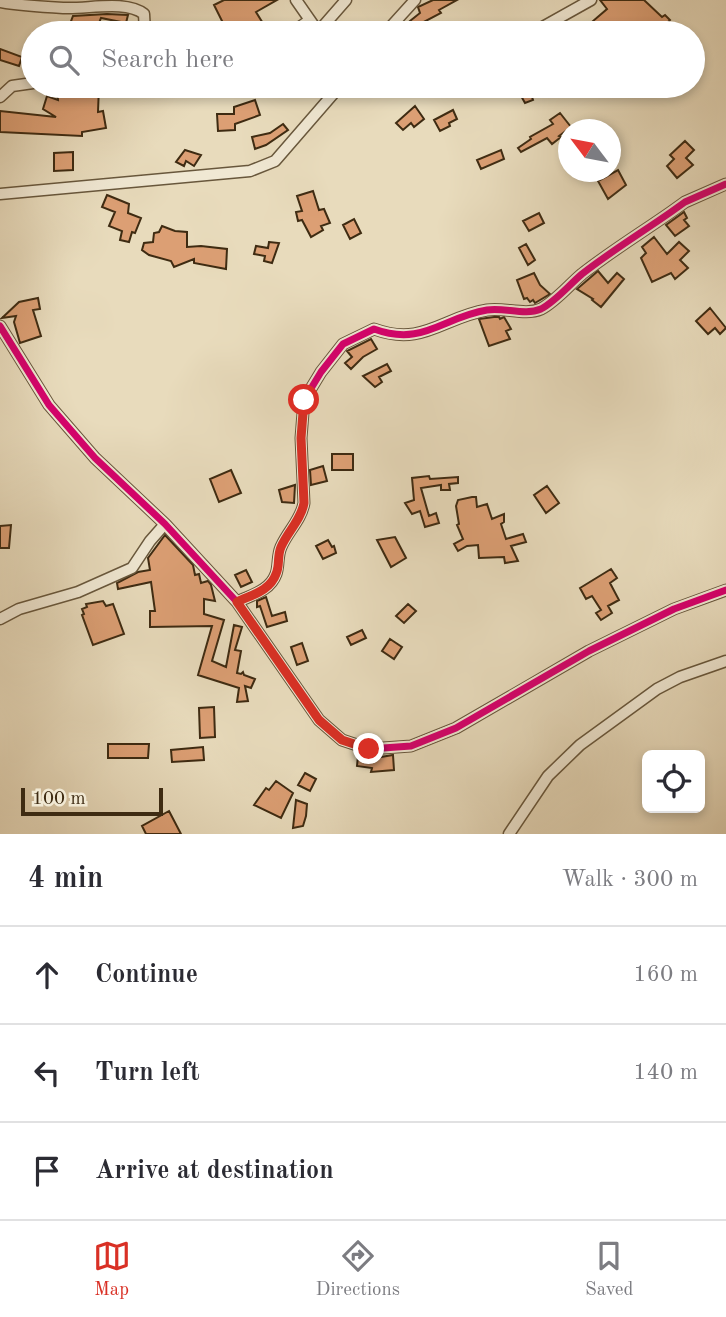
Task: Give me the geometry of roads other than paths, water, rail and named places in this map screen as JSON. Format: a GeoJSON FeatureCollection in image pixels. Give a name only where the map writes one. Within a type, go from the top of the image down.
{"type":"FeatureCollection","features":[{"type":"Feature","properties":{"kind":"street"},"geometry":{"type":"LineString","coordinates":[[296,0],[310,20]]}},
{"type":"Feature","properties":{"kind":"street"},"geometry":{"type":"LineString","coordinates":[[328,21],[346,0]]}},
{"type":"Feature","properties":{"kind":"street"},"geometry":{"type":"LineString","coordinates":[[396,21],[415,0]]}},
{"type":"Feature","properties":{"kind":"street"},"geometry":{"type":"LineString","coordinates":[[556,21],[591,0]]}},
{"type":"Feature","properties":{"kind":"street"},"geometry":{"type":"LineString","coordinates":[[0,2],[68,8],[110,4],[135,6],[144,14],[144,21]]}},
{"type":"Feature","properties":{"kind":"street"},"geometry":{"type":"LineString","coordinates":[[0,97],[12,86],[21,85]]}},
{"type":"Feature","properties":{"kind":"street"},"geometry":{"type":"LineString","coordinates":[[0,194],[250,171],[275,160],[330,98]]}},
{"type":"Feature","properties":{"kind":"street"},"geometry":{"type":"LineString","coordinates":[[237,602],[264,590],[272,581],[277,573],[281,547],[302,513],[304,503],[301,438],[304,400],[343,344],[374,329],[402,336],[435,329],[489,309],[540,309],[583,274],[685,202],[726,184]]}},
{"type":"Feature","properties":{"kind":"street"},"geometry":{"type":"LineString","coordinates":[[0,326],[49,405],[95,458],[165,524],[237,602],[319,720],[342,740],[369,749],[411,746],[456,728],[589,651],[674,609],[726,590]]}},
{"type":"Feature","properties":{"kind":"street"},"geometry":{"type":"LineString","coordinates":[[0,619],[19,609],[78,592],[132,568],[165,524]]}},
{"type":"Feature","properties":{"kind":"street"},"geometry":{"type":"LineString","coordinates":[[509,834],[548,776],[580,745],[657,689],[680,677],[726,661]]}}]}
